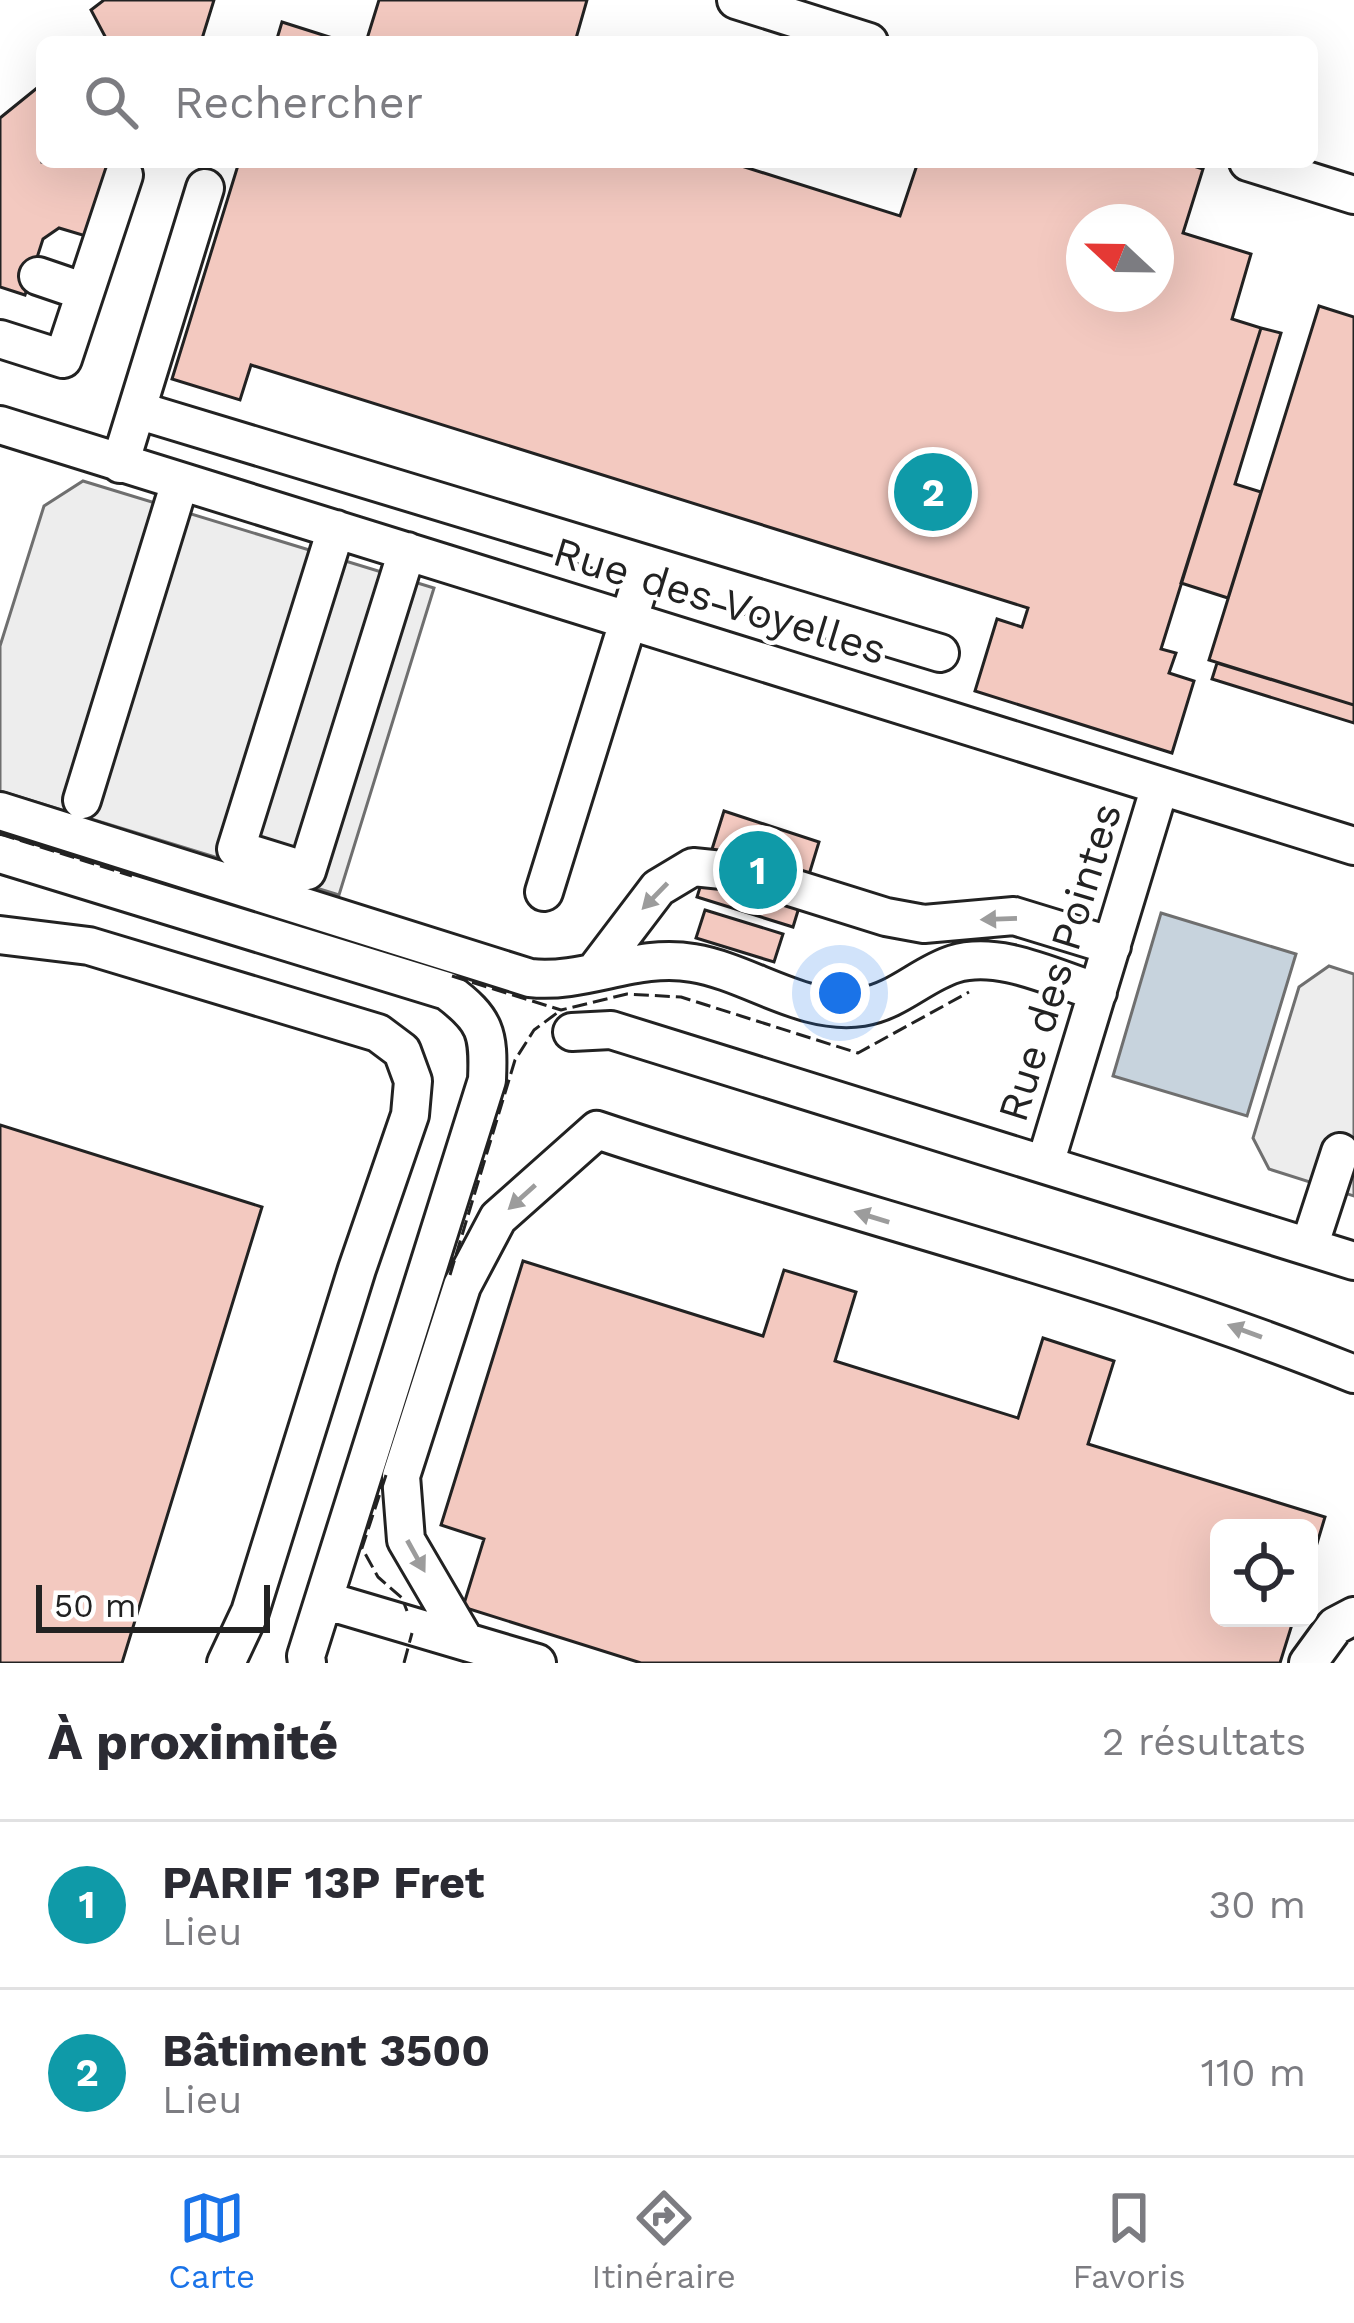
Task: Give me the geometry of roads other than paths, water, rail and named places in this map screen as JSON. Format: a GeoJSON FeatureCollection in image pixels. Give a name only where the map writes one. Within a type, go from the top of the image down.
{"type":"FeatureCollection","features":[{"type":"Feature","properties":{"kind":"lane"},"geometry":{"type":"LineString","coordinates":[[736,0],[850,36]]}},
{"type":"Feature","properties":{"kind":"lane"},"geometry":{"type":"LineString","coordinates":[[1267,168],[1354,195]]}},
{"type":"Feature","properties":{"kind":"lane"},"geometry":{"type":"LineString","coordinates":[[0,339],[63,359],[124,175]]}},
{"type":"Feature","properties":{"kind":"lane"},"geometry":{"type":"LineString","coordinates":[[120,464],[205,188]]}},
{"type":"Feature","properties":{"kind":"lane"},"geometry":{"type":"LineString","coordinates":[[38,276],[86,292]]}},
{"type":"Feature","properties":{"kind":"lane"},"geometry":{"type":"LineString","coordinates":[[136,410],[940,653]]}},
{"type":"Feature","properties":{"kind":"lane","name":"Rue des Voyelles"},"geometry":{"type":"LineString","coordinates":[[0,424],[1354,846]]}},
{"type":"Feature","properties":{"kind":"lane"},"geometry":{"type":"LineString","coordinates":[[82,800],[180,482]]}},
{"type":"Feature","properties":{"kind":"lane"},"geometry":{"type":"LineString","coordinates":[[336,529],[236,849],[307,871],[407,550]]}},
{"type":"Feature","properties":{"kind":"lane"},"geometry":{"type":"LineString","coordinates":[[544,892],[646,565]]}},
{"type":"Feature","properties":{"kind":"lane","name":"Rue des Pointes"},"geometry":{"type":"LineString","coordinates":[[1045,1164],[1160,786]]}},
{"type":"Feature","properties":{"kind":"lane"},"geometry":{"type":"LineString","coordinates":[[0,811],[530,978],[562,981],[655,959],[697,963],[819,1005],[861,1007],[902,994],[953,964],[993,960],[1097,992]]}},
{"type":"Feature","properties":{"kind":"lane"},"geometry":{"type":"LineString","coordinates":[[0,854],[447,992],[474,1012],[489,1040],[487,1080],[307,1663]]}},
{"type":"Feature","properties":{"kind":"lane"},"geometry":{"type":"LineString","coordinates":[[595,971],[658,888],[693,867],[742,872],[924,925],[1014,916],[1112,946]]}},
{"type":"Feature","properties":{"kind":"lane"},"geometry":{"type":"LineString","coordinates":[[0,935],[89,946],[378,1033],[403,1051],[413,1081],[410,1115],[250,1612],[229,1660]]}},
{"type":"Feature","properties":{"kind":"lane"},"geometry":{"type":"LineString","coordinates":[[572,1032],[611,1030],[1354,1261]]}},
{"type":"Feature","properties":{"kind":"lane"},"geometry":{"type":"LineString","coordinates":[[465,1641],[406,1540],[401,1475],[462,1286],[498,1218],[597,1130],[1238,1327],[1354,1374]]}},
{"type":"Feature","properties":{"kind":"lane"},"geometry":{"type":"LineString","coordinates":[[1309,1246],[1340,1152]]}},
{"type":"Feature","properties":{"kind":"lane"},"geometry":{"type":"LineString","coordinates":[[324,1600],[537,1663]]}},
{"type":"Feature","properties":{"kind":"lane"},"geometry":{"type":"LineString","coordinates":[[1308,1663],[1335,1626],[1354,1616]]}},
{"type":"Feature","properties":{"kind":"place","name":"Bâtiment 3500"},"geometry":{"type":"Point","coordinates":[933,492]}},
{"type":"Feature","properties":{"kind":"place","name":"PARIF 13P Fret"},"geometry":{"type":"Point","coordinates":[758,870]}}]}
